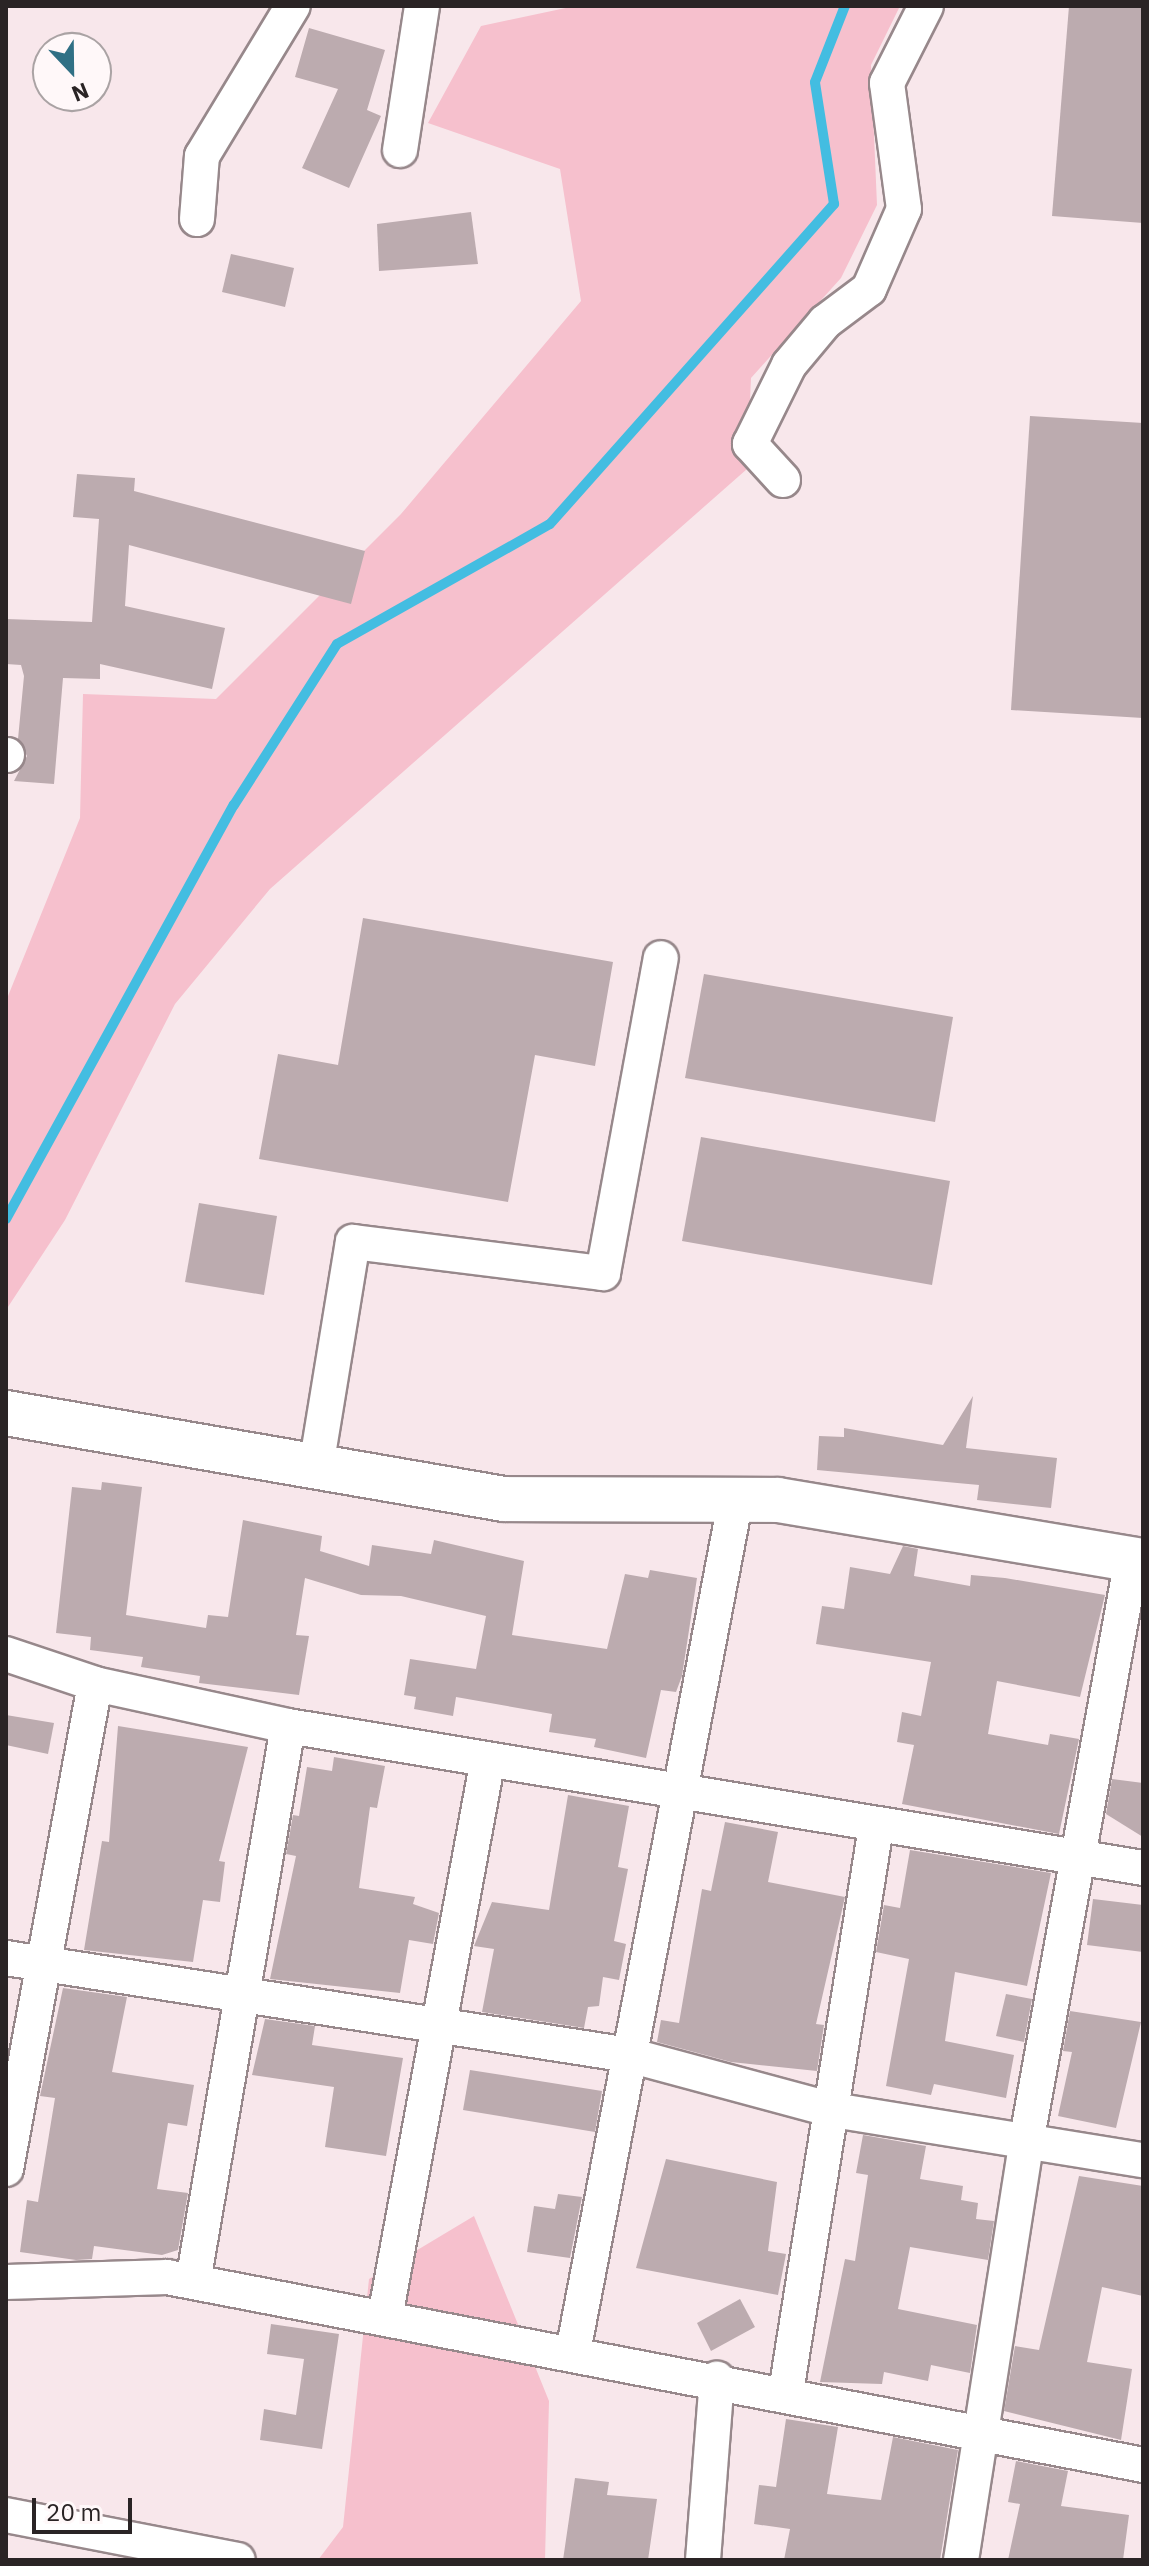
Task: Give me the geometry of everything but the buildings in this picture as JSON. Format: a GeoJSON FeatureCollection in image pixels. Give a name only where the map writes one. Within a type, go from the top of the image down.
{"type":"FeatureCollection","features":[{"type":"Feature","properties":{"kind":"street"},"geometry":{"type":"LineString","coordinates":[[197,219],[202,156],[293,6]]}},
{"type":"Feature","properties":{"kind":"street"},"geometry":{"type":"LineString","coordinates":[[400,150],[422,6]]}},
{"type":"Feature","properties":{"kind":"street"},"geometry":{"type":"LineString","coordinates":[[783,480],[750,444],[789,365],[825,322],[869,289],[904,209],[887,83],[926,6]]}},
{"type":"Feature","properties":{"kind":"street"},"geometry":{"type":"LineString","coordinates":[[316,1467],[353,1242],[603,1273],[661,958]]}},
{"type":"Feature","properties":{"kind":"street"},"geometry":{"type":"LineString","coordinates":[[6,1413],[504,1499],[736,1498],[1137,1560],[1026,2143],[985,2437],[961,2560]]}},
{"type":"Feature","properties":{"kind":"street"},"geometry":{"type":"LineString","coordinates":[[573,2352],[629,2055],[686,1787],[736,1498]]}},
{"type":"Feature","properties":{"kind":"street"},"geometry":{"type":"LineString","coordinates":[[6,1654],[95,1684],[288,1726],[686,1787],[876,1827],[1082,1855],[1143,1868]]}},
{"type":"Feature","properties":{"kind":"street"},"geometry":{"type":"LineString","coordinates":[[6,2169],[41,1964],[95,1684]]}},
{"type":"Feature","properties":{"kind":"street"},"geometry":{"type":"LineString","coordinates":[[193,2282],[288,1726]]}},
{"type":"Feature","properties":{"kind":"street"},"geometry":{"type":"LineString","coordinates":[[385,2317],[488,1759]]}},
{"type":"Feature","properties":{"kind":"street"},"geometry":{"type":"LineString","coordinates":[[786,2392],[876,1827]]}},
{"type":"Feature","properties":{"kind":"street"},"geometry":{"type":"LineString","coordinates":[[6,1958],[629,2055],[833,2110],[1143,2160]]}},
{"type":"Feature","properties":{"kind":"street"},"geometry":{"type":"LineString","coordinates":[[6,2282],[193,2282],[786,2392],[985,2437],[1143,2465]]}},
{"type":"Feature","properties":{"kind":"street"},"geometry":{"type":"LineString","coordinates":[[703,2560],[717,2379]]}},
{"type":"Feature","properties":{"kind":"street"},"geometry":{"type":"LineString","coordinates":[[6,2515],[238,2560]]}},
{"type":"Feature","properties":{"kind":"shaded area"},"geometry":{"type":"Polygon","coordinates":[[[575,6],[900,6],[871,65],[877,205],[841,278],[751,378],[747,469],[270,889],[175,1004],[65,1220],[6,1310],[6,1001],[80,818],[83,694],[216,699],[401,514],[581,301],[560,169],[428,123],[481,26],[575,6]]]}},
{"type":"Feature","properties":{"kind":"shaded area"},"geometry":{"type":"Polygon","coordinates":[[[474,2216],[549,2401],[545,2560],[318,2560],[343,2527],[369,2279],[474,2216]]]}},
{"type":"Feature","properties":{"kind":"waterway"},"geometry":{"type":"LineString","coordinates":[[6,1219],[234,805],[337,644],[550,524],[834,204],[815,82],[845,6]]}}]}
